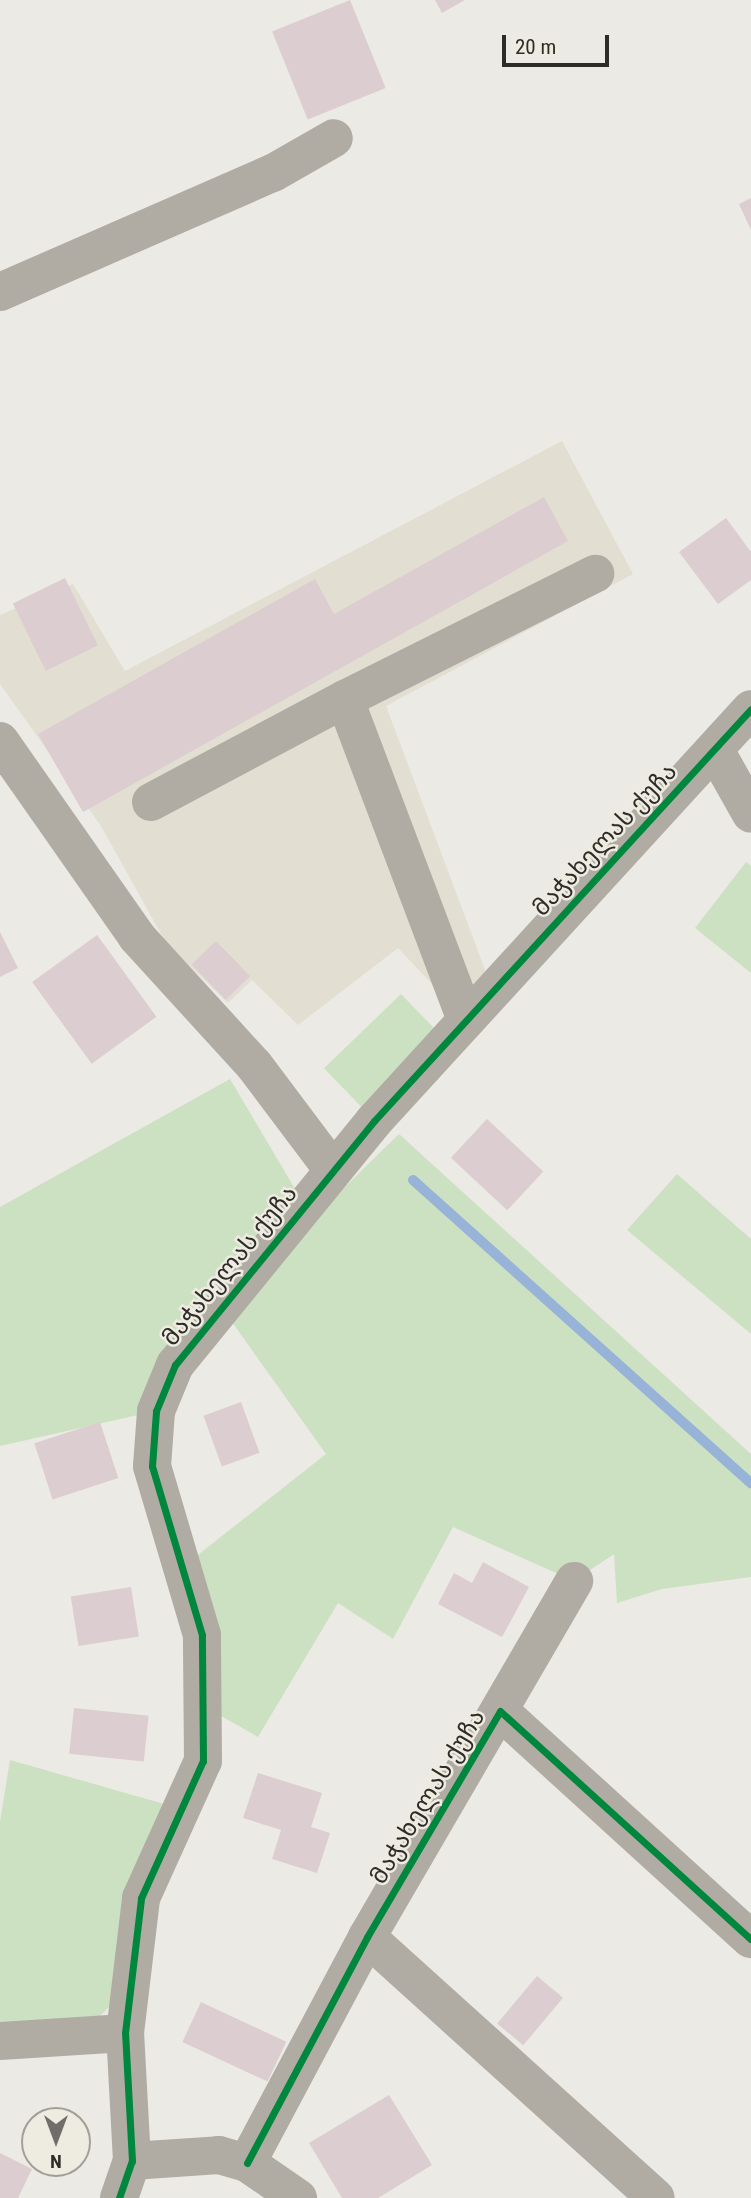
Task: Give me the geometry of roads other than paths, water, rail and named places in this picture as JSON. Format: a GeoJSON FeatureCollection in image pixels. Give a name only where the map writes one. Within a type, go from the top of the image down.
{"type":"FeatureCollection","features":[{"type":"Feature","properties":{"kind":"street"},"geometry":{"type":"LineString","coordinates":[[0,292],[273,173],[334,138]]}},
{"type":"Feature","properties":{"kind":"street"},"geometry":{"type":"LineString","coordinates":[[151,802],[345,699],[595,574]]}},
{"type":"Feature","properties":{"kind":"street"},"geometry":{"type":"LineString","coordinates":[[345,699],[466,1020]]}},
{"type":"Feature","properties":{"kind":"street","name":"მაჭახელას ქუჩა"},"geometry":{"type":"LineString","coordinates":[[119,2198],[132,2161],[125,2033],[141,1898],[203,1761],[202,1635],[152,1466],[156,1411],[175,1365],[332,1170],[751,709]]}},
{"type":"Feature","properties":{"kind":"street"},"geometry":{"type":"LineString","coordinates":[[0,741],[137,937],[254,1065],[332,1170]]}},
{"type":"Feature","properties":{"kind":"street"},"geometry":{"type":"LineString","coordinates":[[715,750],[751,814]]}},
{"type":"Feature","properties":{"kind":"street"},"geometry":{"type":"LineString","coordinates":[[500,1712],[574,1581]]}},
{"type":"Feature","properties":{"kind":"street","name":"მაჭახელას ქუჩა"},"geometry":{"type":"LineString","coordinates":[[247,2163],[367,1937],[500,1712],[751,1939]]}},
{"type":"Feature","properties":{"kind":"street"},"geometry":{"type":"LineString","coordinates":[[367,1937],[656,2198]]}},
{"type":"Feature","properties":{"kind":"street"},"geometry":{"type":"LineString","coordinates":[[0,2041],[125,2033]]}},
{"type":"Feature","properties":{"kind":"street"},"geometry":{"type":"LineString","coordinates":[[132,2161],[189,2153],[247,2163],[298,2198]]}},
{"type":"Feature","properties":{"kind":"waterway"},"geometry":{"type":"LineString","coordinates":[[413,1180],[751,1483]]}}]}
